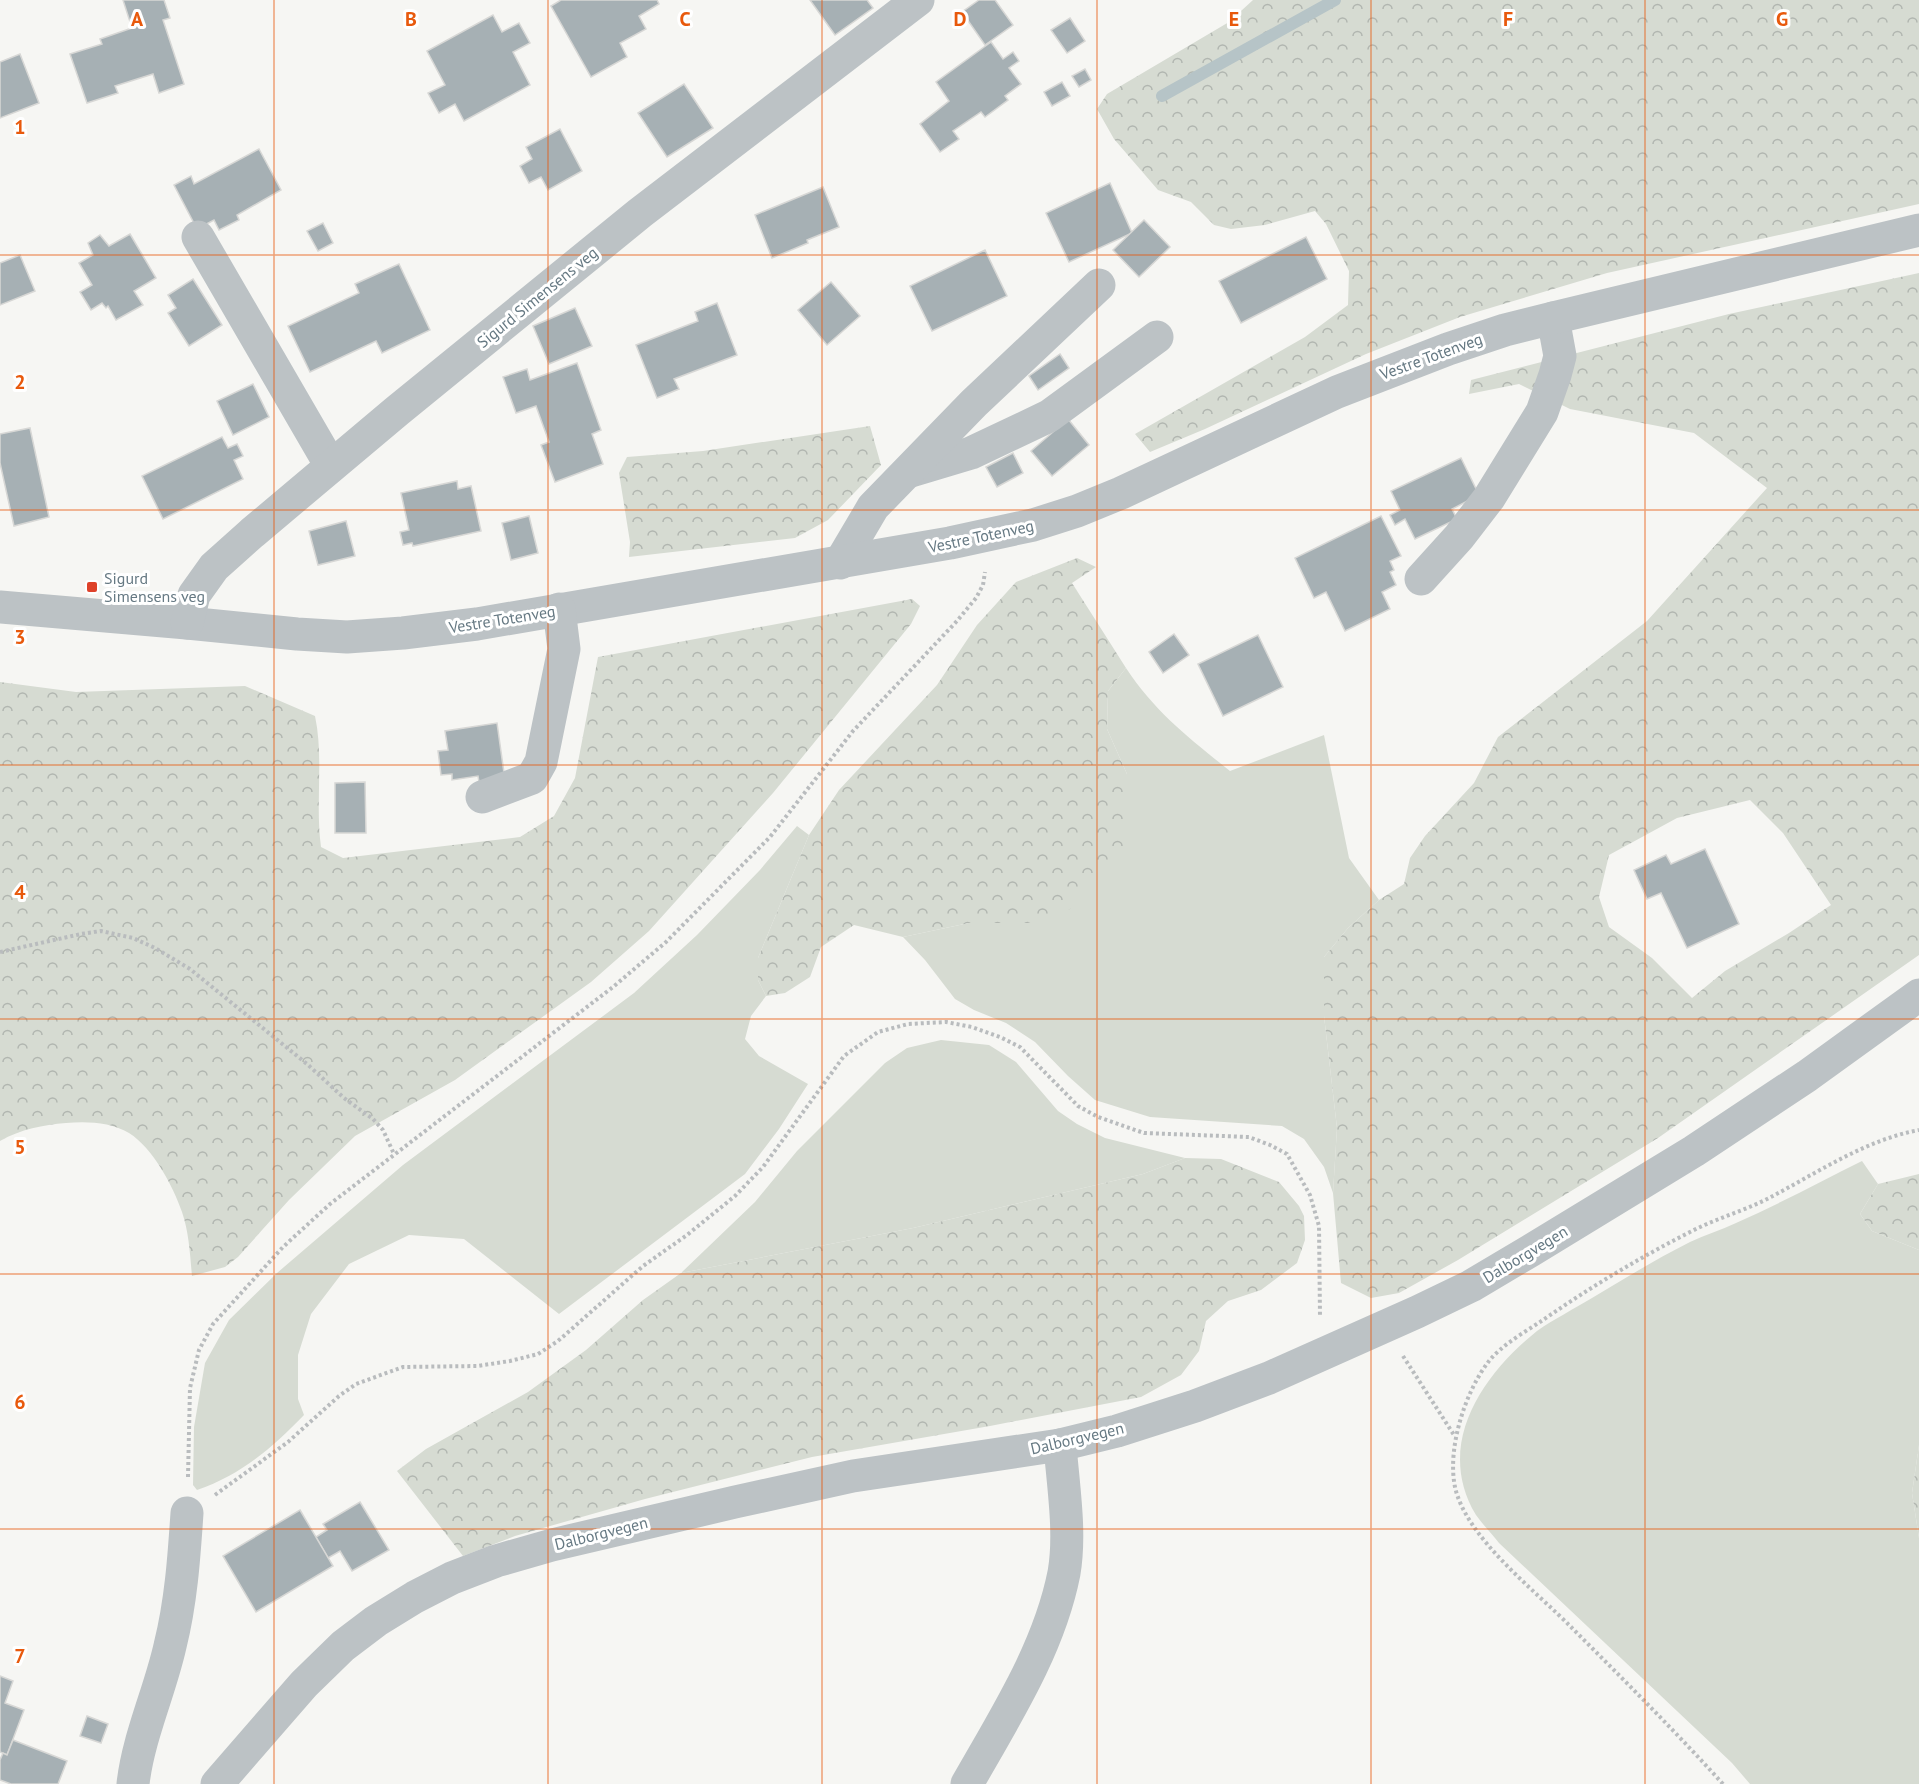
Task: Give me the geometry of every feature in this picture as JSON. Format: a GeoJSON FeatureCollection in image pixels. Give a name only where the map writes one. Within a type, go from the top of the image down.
{"type":"FeatureCollection","features":[{"type":"Feature","properties":{"kind":"street","name":"Sigurd Simensens veg"},"geometry":{"type":"LineString","coordinates":[[187,623],[194,594],[214,567],[331,466],[640,213],[918,0]]}},
{"type":"Feature","properties":{"kind":"street","name":"Vestre Totenveg"},"geometry":{"type":"LineString","coordinates":[[0,607],[297,634],[347,637],[403,633],[477,624],[840,563],[985,536],[1033,525],[1077,511],[1382,373],[1505,330],[1919,230]]}},
{"type":"Feature","properties":{"kind":"street"},"geometry":{"type":"LineString","coordinates":[[198,237],[331,466]]}},
{"type":"Feature","properties":{"kind":"street"},"geometry":{"type":"LineString","coordinates":[[840,563],[873,507],[974,403],[1098,285]]}},
{"type":"Feature","properties":{"kind":"street"},"geometry":{"type":"LineString","coordinates":[[1421,579],[1459,537],[1489,498],[1542,412],[1560,356],[1553,318]]}},
{"type":"Feature","properties":{"kind":"street"},"geometry":{"type":"LineString","coordinates":[[907,473],[971,453],[1049,416],[1157,337]]}},
{"type":"Feature","properties":{"kind":"street"},"geometry":{"type":"LineString","coordinates":[[482,797],[531,778],[541,762],[564,649],[559,609]]}},
{"type":"Feature","properties":{"kind":"street","name":"Dalborgvegen"},"geometry":{"type":"LineString","coordinates":[[217,1784],[304,1684],[343,1646],[376,1621],[452,1578],[496,1561],[552,1545],[746,1499],[853,1476],[1060,1445],[1117,1431],[1195,1406],[1328,1353],[1471,1286],[1684,1158],[1807,1076],[1919,995]]}},
{"type":"Feature","properties":{"kind":"street"},"geometry":{"type":"LineString","coordinates":[[967,1784],[1020,1692],[1050,1622],[1064,1572],[1066,1521],[1060,1445]]}},
{"type":"Feature","properties":{"kind":"street"},"geometry":{"type":"LineString","coordinates":[[134,1784],[170,1646],[182,1588],[187,1513]]}},
{"type":"Feature","properties":{"kind":"path"},"geometry":{"type":"LineString","coordinates":[[187,1513],[190,1388],[199,1350],[213,1324],[282,1247],[330,1204],[613,987],[666,942],[770,837],[853,731],[976,598],[984,585],[985,536]]}},
{"type":"Feature","properties":{"kind":"path"},"geometry":{"type":"LineString","coordinates":[[0,952],[81,933],[101,931],[133,938],[155,948],[190,969],[308,1064],[344,1098],[373,1119],[383,1130],[394,1154]]}},
{"type":"Feature","properties":{"kind":"path"},"geometry":{"type":"LineString","coordinates":[[187,1513],[240,1478],[288,1442],[339,1396],[356,1384],[403,1367],[477,1366],[510,1361],[538,1354],[558,1341],[643,1266],[687,1235],[735,1196],[763,1167],[844,1056],[878,1032],[908,1024],[946,1022],[972,1027],[1000,1037],[1020,1047],[1078,1106],[1098,1117],[1144,1133],[1249,1137],[1287,1154],[1310,1195],[1319,1226],[1320,1321],[1328,1353]]}},
{"type":"Feature","properties":{"kind":"path"},"geometry":{"type":"LineString","coordinates":[[1723,1784],[1613,1669],[1494,1551],[1472,1525],[1455,1487],[1455,1436],[1473,1390],[1490,1360],[1560,1308],[1641,1259],[1699,1228],[1767,1199],[1861,1149],[1919,1130]]}},
{"type":"Feature","properties":{"kind":"path"},"geometry":{"type":"LineString","coordinates":[[1384,1327],[1455,1436]]}},
{"type":"Feature","properties":{"kind":"green space"},"geometry":{"type":"Polygon","coordinates":[[[1253,0],[1919,0],[1919,204],[1607,273],[1460,317],[1366,354],[1150,452],[1135,434],[1305,337],[1348,305],[1349,271],[1326,224],[1315,211],[1265,225],[1231,229],[1214,225],[1191,202],[1158,190],[1114,139],[1097,109],[1107,94],[1229,22],[1253,0]]]}},
{"type":"Feature","properties":{"kind":"green space"},"geometry":{"type":"Polygon","coordinates":[[[1919,273],[1919,955],[1658,1138],[1458,1260],[1399,1293],[1371,1298],[1341,1283],[1333,1193],[1337,1128],[1324,1016],[1324,957],[1348,928],[1379,900],[1404,884],[1410,858],[1425,836],[1474,783],[1498,737],[1647,621],[1767,488],[1694,433],[1570,409],[1519,384],[1469,394],[1471,380],[1729,314],[1919,273]],[[1750,800],[1677,818],[1609,855],[1599,897],[1609,927],[1652,958],[1692,998],[1725,971],[1831,905],[1783,833],[1750,800]]]}},
{"type":"Feature","properties":{"kind":"green space"},"geometry":{"type":"Polygon","coordinates":[[[870,426],[881,465],[828,520],[795,538],[629,557],[630,542],[619,473],[627,457],[703,451],[870,426]]]}},
{"type":"Feature","properties":{"kind":"green space"},"geometry":{"type":"Polygon","coordinates":[[[1077,558],[1096,567],[1072,583],[1126,668],[1108,691],[1107,729],[1127,774],[1123,847],[1070,909],[1028,923],[969,923],[903,937],[854,925],[821,947],[810,977],[785,993],[766,996],[758,980],[758,958],[809,835],[839,790],[937,685],[977,625],[1016,582],[1077,558]]]}},
{"type":"Feature","properties":{"kind":"green space"},"geometry":{"type":"Polygon","coordinates":[[[912,599],[920,606],[911,624],[773,793],[649,931],[591,982],[455,1080],[355,1136],[289,1200],[238,1257],[225,1267],[192,1276],[186,1227],[173,1191],[161,1168],[146,1148],[122,1129],[106,1124],[74,1122],[32,1128],[0,1141],[0,682],[76,692],[245,686],[315,716],[319,748],[321,847],[343,858],[520,837],[554,816],[575,778],[598,657],[912,599]]]}},
{"type":"Feature","properties":{"kind":"green space"},"geometry":{"type":"Polygon","coordinates":[[[1126,668],[1161,711],[1187,736],[1230,771],[1324,735],[1349,858],[1379,900],[1348,928],[1324,957],[1324,1016],[1337,1128],[1333,1193],[1324,1167],[1304,1139],[1282,1126],[1150,1117],[1095,1100],[1035,1042],[1006,1023],[974,1010],[955,999],[925,960],[903,937],[969,923],[1028,923],[1127,774],[1107,729],[1108,691],[1126,668]]]}},
{"type":"Feature","properties":{"kind":"green space"},"geometry":{"type":"Polygon","coordinates":[[[797,826],[809,835],[758,958],[758,980],[766,996],[751,1016],[745,1039],[759,1056],[808,1084],[779,1129],[745,1174],[559,1314],[464,1239],[409,1235],[349,1264],[311,1314],[298,1355],[298,1399],[304,1415],[280,1439],[255,1459],[228,1477],[197,1490],[193,1485],[194,1427],[205,1363],[229,1320],[277,1273],[403,1165],[634,993],[697,935],[760,870],[797,826]]]}},
{"type":"Feature","properties":{"kind":"green space"},"geometry":{"type":"Polygon","coordinates":[[[941,1040],[989,1045],[1016,1062],[1058,1111],[1077,1124],[1105,1138],[1185,1158],[1143,1174],[913,1228],[681,1273],[755,1202],[797,1151],[885,1063],[907,1048],[941,1040]]]}},
{"type":"Feature","properties":{"kind":"green space"},"geometry":{"type":"Polygon","coordinates":[[[1185,1158],[1221,1159],[1279,1182],[1299,1206],[1304,1216],[1305,1240],[1297,1263],[1261,1290],[1228,1301],[1206,1321],[1199,1351],[1181,1375],[1141,1397],[812,1457],[645,1499],[515,1536],[463,1556],[397,1471],[426,1449],[528,1392],[586,1350],[643,1300],[681,1273],[913,1228],[1143,1174],[1185,1158]]]}},
{"type":"Feature","properties":{"kind":"green space"},"geometry":{"type":"Polygon","coordinates":[[[1862,1161],[1878,1184],[1860,1214],[1872,1231],[1919,1250],[1919,1445],[1912,1493],[1919,1538],[1919,1784],[1750,1784],[1732,1763],[1499,1543],[1476,1515],[1464,1489],[1460,1463],[1462,1438],[1470,1413],[1482,1390],[1498,1368],[1537,1331],[1640,1269],[1696,1239],[1730,1226],[1862,1161]]]}},
{"type":"Feature","properties":{"kind":"green space"},"geometry":{"type":"Polygon","coordinates":[[[1919,1174],[1919,1250],[1872,1231],[1860,1214],[1878,1184],[1919,1174]]]}},
{"type":"Feature","properties":{"kind":"green space"},"geometry":{"type":"Polygon","coordinates":[[[1919,1445],[1919,1538],[1912,1493],[1919,1445]]]}},
{"type":"Feature","properties":{"kind":"building"},"geometry":{"type":"Polygon","coordinates":[[[123,0],[164,0],[170,18],[163,20],[184,84],[159,93],[153,74],[115,86],[118,93],[87,103],[70,54],[102,44],[100,39],[132,28],[123,0]]]}},
{"type":"Feature","properties":{"kind":"building"},"geometry":{"type":"Polygon","coordinates":[[[561,0],[657,0],[659,4],[639,16],[646,29],[620,43],[627,57],[591,77],[551,6],[561,0]]]}},
{"type":"Feature","properties":{"kind":"building"},"geometry":{"type":"Polygon","coordinates":[[[810,0],[867,0],[873,8],[835,35],[810,0]]]}},
{"type":"Feature","properties":{"kind":"building"},"geometry":{"type":"Polygon","coordinates":[[[979,0],[995,0],[1013,25],[985,45],[962,12],[979,0]]]}},
{"type":"Feature","properties":{"kind":"building"},"geometry":{"type":"Polygon","coordinates":[[[493,15],[502,32],[519,23],[530,43],[513,52],[530,85],[464,121],[455,104],[439,113],[428,93],[445,85],[427,51],[493,15]]]}},
{"type":"Feature","properties":{"kind":"building"},"geometry":{"type":"Polygon","coordinates":[[[1070,18],[1085,41],[1067,53],[1051,30],[1070,18]]]}},
{"type":"Feature","properties":{"kind":"building"},"geometry":{"type":"Polygon","coordinates":[[[991,42],[1003,59],[1013,52],[1019,61],[1009,68],[1021,84],[1005,96],[1008,100],[985,117],[981,112],[953,131],[959,139],[940,152],[920,124],[949,101],[936,82],[991,42]]]}},
{"type":"Feature","properties":{"kind":"building"},"geometry":{"type":"Polygon","coordinates":[[[20,54],[39,103],[0,118],[0,62],[20,54]]]}},
{"type":"Feature","properties":{"kind":"building"},"geometry":{"type":"Polygon","coordinates":[[[1085,69],[1091,80],[1079,87],[1072,76],[1085,69]]]}},
{"type":"Feature","properties":{"kind":"building"},"geometry":{"type":"Polygon","coordinates":[[[1062,82],[1070,96],[1052,106],[1044,92],[1062,82]]]}},
{"type":"Feature","properties":{"kind":"building"},"geometry":{"type":"Polygon","coordinates":[[[684,84],[713,128],[667,157],[638,113],[684,84]]]}},
{"type":"Feature","properties":{"kind":"building"},"geometry":{"type":"Polygon","coordinates":[[[560,129],[582,171],[548,190],[541,177],[529,183],[520,166],[532,159],[526,147],[560,129]]]}},
{"type":"Feature","properties":{"kind":"building"},"geometry":{"type":"Polygon","coordinates":[[[259,149],[281,190],[237,215],[239,220],[219,230],[214,220],[197,229],[174,185],[191,176],[194,184],[259,149]]]}},
{"type":"Feature","properties":{"kind":"building"},"geometry":{"type":"Polygon","coordinates":[[[1110,183],[1132,233],[1069,262],[1046,213],[1110,183]]]}},
{"type":"Feature","properties":{"kind":"building"},"geometry":{"type":"Polygon","coordinates":[[[823,187],[839,227],[772,258],[755,215],[823,187]]]}},
{"type":"Feature","properties":{"kind":"building"},"geometry":{"type":"Polygon","coordinates":[[[1144,220],[1170,247],[1139,277],[1113,250],[1144,220]]]}},
{"type":"Feature","properties":{"kind":"building"},"geometry":{"type":"Polygon","coordinates":[[[323,223],[333,243],[318,251],[307,231],[323,223]]]}},
{"type":"Feature","properties":{"kind":"building"},"geometry":{"type":"Polygon","coordinates":[[[130,234],[156,278],[134,291],[143,305],[116,320],[108,306],[106,308],[102,303],[91,310],[80,292],[92,285],[79,263],[93,255],[88,243],[100,235],[109,246],[130,234]]]}},
{"type":"Feature","properties":{"kind":"building"},"geometry":{"type":"Polygon","coordinates":[[[1306,237],[1327,279],[1241,323],[1219,281],[1306,237]]]}},
{"type":"Feature","properties":{"kind":"building"},"geometry":{"type":"Polygon","coordinates":[[[985,250],[1007,296],[932,331],[910,286],[985,250]]]}},
{"type":"Feature","properties":{"kind":"building"},"geometry":{"type":"Polygon","coordinates":[[[20,255],[35,291],[0,305],[0,263],[20,255]]]}},
{"type":"Feature","properties":{"kind":"building"},"geometry":{"type":"Polygon","coordinates":[[[399,264],[430,330],[382,353],[376,341],[310,372],[288,326],[359,293],[355,284],[399,264]]]}},
{"type":"Feature","properties":{"kind":"building"},"geometry":{"type":"Polygon","coordinates":[[[193,279],[222,325],[189,346],[168,313],[176,308],[168,295],[193,279]]]}},
{"type":"Feature","properties":{"kind":"building"},"geometry":{"type":"Polygon","coordinates":[[[831,282],[860,316],[827,345],[798,310],[831,282]]]}},
{"type":"Feature","properties":{"kind":"building"},"geometry":{"type":"Polygon","coordinates":[[[717,303],[737,355],[674,379],[679,389],[657,398],[636,345],[698,321],[695,312],[717,303]]]}},
{"type":"Feature","properties":{"kind":"building"},"geometry":{"type":"Polygon","coordinates":[[[575,308],[592,346],[549,364],[533,326],[575,308]]]}},
{"type":"Feature","properties":{"kind":"building"},"geometry":{"type":"Polygon","coordinates":[[[1060,354],[1069,368],[1038,390],[1029,376],[1060,354]]]}},
{"type":"Feature","properties":{"kind":"building"},"geometry":{"type":"Polygon","coordinates":[[[577,363],[601,430],[592,434],[603,464],[555,482],[541,445],[549,442],[536,406],[516,413],[503,377],[527,369],[530,380],[577,363]]]}},
{"type":"Feature","properties":{"kind":"building"},"geometry":{"type":"Polygon","coordinates":[[[253,384],[269,417],[233,435],[217,401],[253,384]]]}},
{"type":"Feature","properties":{"kind":"building"},"geometry":{"type":"Polygon","coordinates":[[[1068,419],[1089,445],[1052,476],[1031,451],[1068,419]]]}},
{"type":"Feature","properties":{"kind":"building"},"geometry":{"type":"Polygon","coordinates":[[[30,428],[49,517],[14,526],[0,463],[0,434],[30,428]]]}},
{"type":"Feature","properties":{"kind":"building"},"geometry":{"type":"Polygon","coordinates":[[[222,437],[228,448],[237,444],[243,456],[234,460],[243,479],[163,519],[142,476],[222,437]]]}},
{"type":"Feature","properties":{"kind":"building"},"geometry":{"type":"Polygon","coordinates":[[[1013,453],[1023,473],[997,487],[986,467],[1013,453]]]}},
{"type":"Feature","properties":{"kind":"building"},"geometry":{"type":"Polygon","coordinates":[[[1461,458],[1479,495],[1452,509],[1457,519],[1415,539],[1405,519],[1395,525],[1390,515],[1400,510],[1391,491],[1461,458]]]}},
{"type":"Feature","properties":{"kind":"building"},"geometry":{"type":"Polygon","coordinates":[[[457,481],[458,489],[471,486],[481,531],[413,546],[412,543],[403,545],[400,532],[409,530],[401,493],[457,481]]]}},
{"type":"Feature","properties":{"kind":"building"},"geometry":{"type":"Polygon","coordinates":[[[529,516],[538,553],[511,560],[502,523],[529,516]]]}},
{"type":"Feature","properties":{"kind":"building"},"geometry":{"type":"Polygon","coordinates":[[[1381,516],[1401,556],[1390,561],[1394,570],[1390,572],[1396,585],[1382,592],[1390,609],[1345,631],[1326,592],[1314,598],[1295,558],[1381,516]]]}},
{"type":"Feature","properties":{"kind":"building"},"geometry":{"type":"Polygon","coordinates":[[[346,521],[355,556],[318,565],[309,531],[346,521]]]}},
{"type":"Feature","properties":{"kind":"building"},"geometry":{"type":"Polygon","coordinates":[[[1174,634],[1189,655],[1163,673],[1149,652],[1174,634]]]}},
{"type":"Feature","properties":{"kind":"building"},"geometry":{"type":"Polygon","coordinates":[[[1258,635],[1283,687],[1223,716],[1198,664],[1258,635]]]}},
{"type":"Feature","properties":{"kind":"building"},"geometry":{"type":"Polygon","coordinates":[[[497,723],[504,773],[479,782],[478,776],[452,780],[452,774],[441,775],[438,751],[448,750],[445,731],[497,723]]]}},
{"type":"Feature","properties":{"kind":"building"},"geometry":{"type":"Polygon","coordinates":[[[365,782],[366,833],[335,833],[335,783],[365,782]]]}},
{"type":"Feature","properties":{"kind":"building"},"geometry":{"type":"Polygon","coordinates":[[[1705,849],[1739,924],[1687,948],[1661,893],[1647,899],[1634,870],[1666,855],[1671,864],[1705,849]]]}},
{"type":"Feature","properties":{"kind":"building"},"geometry":{"type":"Polygon","coordinates":[[[360,1502],[389,1550],[352,1571],[340,1551],[328,1558],[316,1537],[327,1530],[323,1524],[360,1502]]]}},
{"type":"Feature","properties":{"kind":"building"},"geometry":{"type":"Polygon","coordinates":[[[300,1510],[333,1566],[256,1612],[223,1556],[300,1510]]]}},
{"type":"Feature","properties":{"kind":"building"},"geometry":{"type":"Polygon","coordinates":[[[0,1676],[13,1681],[5,1703],[24,1710],[7,1755],[0,1752],[0,1676]]]}},
{"type":"Feature","properties":{"kind":"building"},"geometry":{"type":"Polygon","coordinates":[[[87,1716],[108,1724],[101,1743],[80,1736],[87,1716]]]}},
{"type":"Feature","properties":{"kind":"building"},"geometry":{"type":"Polygon","coordinates":[[[13,1740],[67,1761],[58,1784],[11,1784],[0,1780],[0,1760],[3,1753],[7,1755],[13,1740]]]}},
{"type":"Feature","properties":{"kind":"waterway"},"geometry":{"type":"LineString","coordinates":[[1162,96],[1335,0]]}},
{"type":"Feature","properties":{"kind":"place","name":"Sigurd Simensens veg"},"geometry":{"type":"Point","coordinates":[92,587]}}]}
